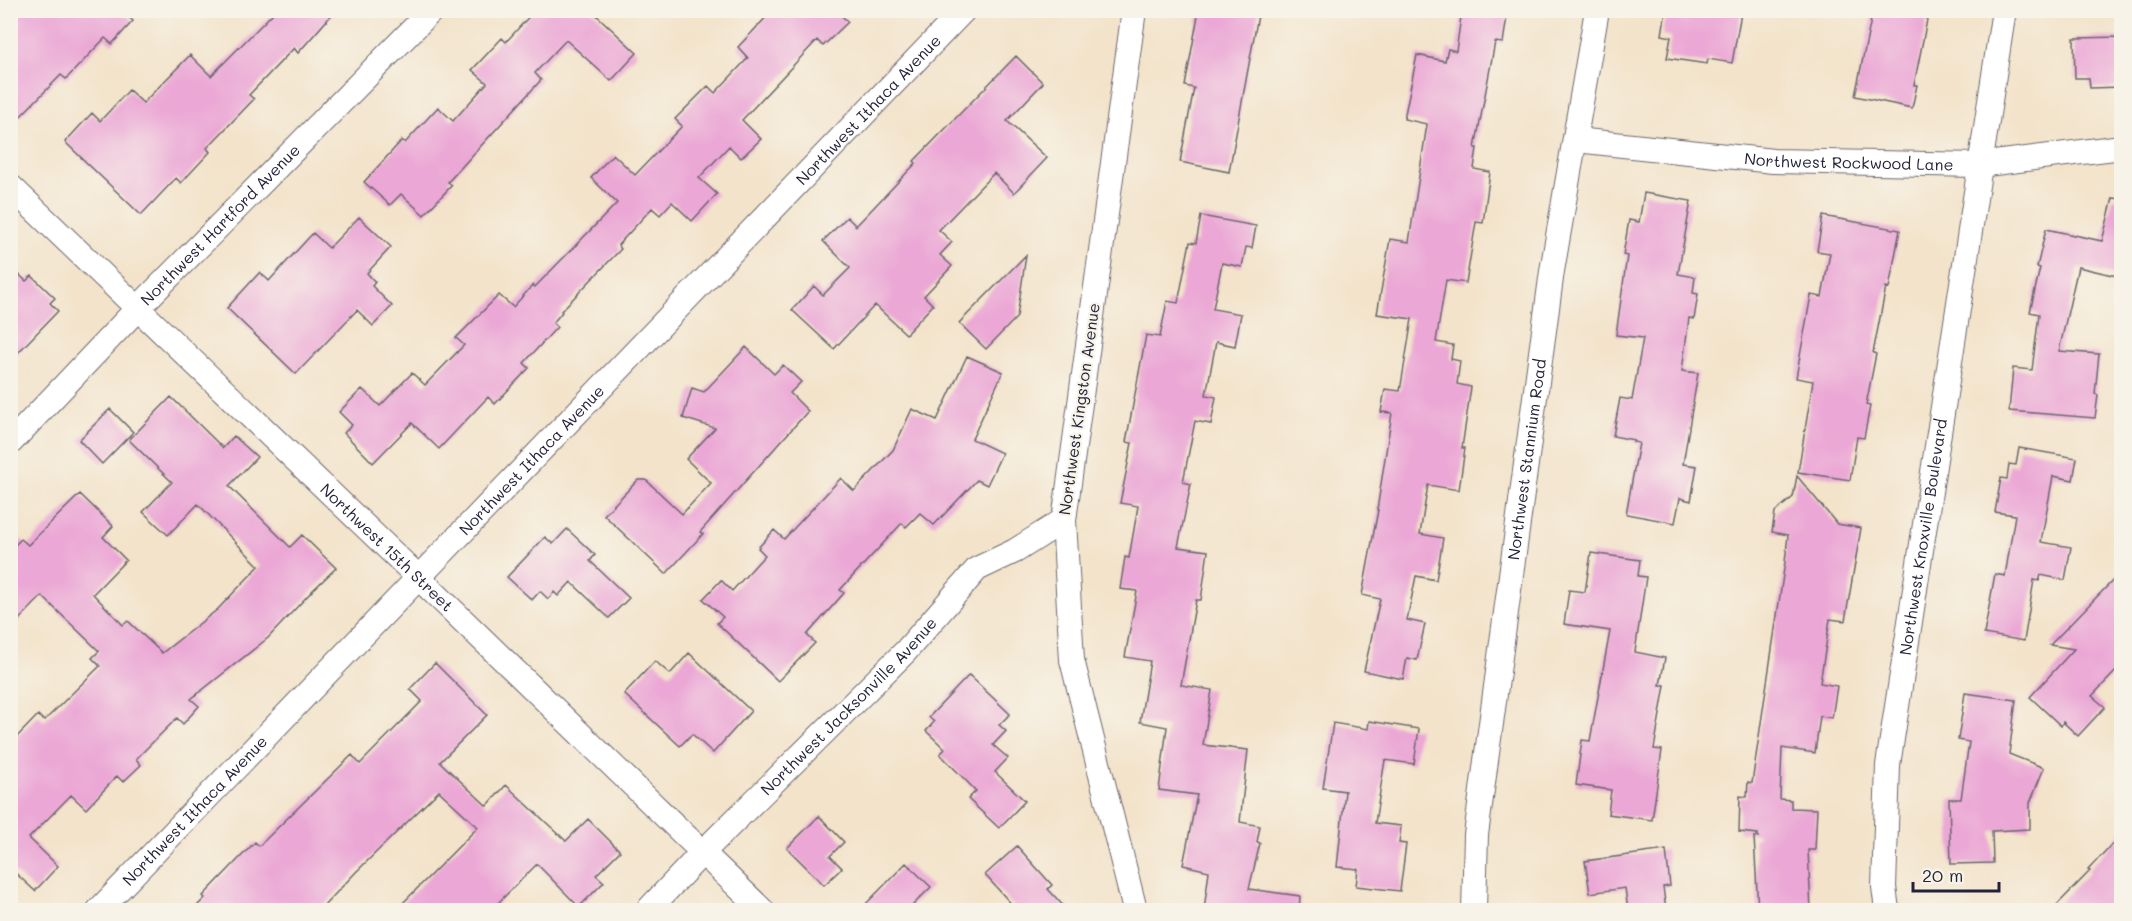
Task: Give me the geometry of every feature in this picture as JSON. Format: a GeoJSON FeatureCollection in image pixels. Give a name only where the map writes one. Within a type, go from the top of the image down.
{"type":"FeatureCollection","features":[{"type":"Feature","properties":{"kind":"street","name":"Northwest Hartford Avenue"},"geometry":{"type":"LineString","coordinates":[[10,443],[138,308],[432,10]]}},
{"type":"Feature","properties":{"kind":"street","name":"Northwest Ithaca Avenue"},"geometry":{"type":"LineString","coordinates":[[99,910],[964,10]]}},
{"type":"Feature","properties":{"kind":"street","name":"Northwest Kingston Avenue"},"geometry":{"type":"LineString","coordinates":[[1134,10],[1064,520],[1072,660],[1135,910]]}},
{"type":"Feature","properties":{"kind":"street","name":"Northwest Stannium Road"},"geometry":{"type":"LineString","coordinates":[[1474,910],[1478,823],[1552,271],[1597,10]]}},
{"type":"Feature","properties":{"kind":"street","name":"Northwest Knoxville Boulevard"},"geometry":{"type":"LineString","coordinates":[[1887,910],[1884,887],[1888,765],[2004,10]]}},
{"type":"Feature","properties":{"kind":"street","name":"Northwest Rockwood Lane"},"geometry":{"type":"LineString","coordinates":[[1576,140],[1773,161],[1979,165],[2121,147]]}},
{"type":"Feature","properties":{"kind":"street","name":"Northwest 15th Street"},"geometry":{"type":"LineString","coordinates":[[10,186],[418,576],[762,910]]}},
{"type":"Feature","properties":{"kind":"street","name":"Northwest Jacksonville Avenue"},"geometry":{"type":"LineString","coordinates":[[648,910],[702,853],[905,652],[977,569],[1015,551],[1064,520]]}},
{"type":"Feature","properties":{"kind":"building"},"geometry":{"type":"Polygon","coordinates":[[[10,10],[121,10],[133,21],[112,44],[105,38],[66,79],[61,75],[10,127],[10,10]]]}},
{"type":"Feature","properties":{"kind":"building"},"geometry":{"type":"Polygon","coordinates":[[[276,10],[336,10],[298,53],[294,48],[249,95],[254,99],[207,148],[210,152],[181,183],[176,178],[141,215],[65,142],[92,113],[100,121],[129,90],[143,103],[190,55],[211,76],[276,10]]]}},
{"type":"Feature","properties":{"kind":"building"},"geometry":{"type":"Polygon","coordinates":[[[535,10],[591,10],[637,53],[611,81],[566,40],[535,73],[541,80],[448,182],[452,185],[424,215],[401,194],[390,205],[364,182],[402,140],[405,143],[438,107],[453,121],[487,83],[472,70],[502,38],[506,42],[535,10]]]}},
{"type":"Feature","properties":{"kind":"building"},"geometry":{"type":"Polygon","coordinates":[[[773,10],[836,10],[848,22],[823,46],[817,40],[742,120],[761,139],[741,158],[729,146],[699,178],[717,194],[692,221],[672,202],[660,215],[652,208],[618,245],[621,249],[561,311],[553,323],[557,327],[524,363],[529,368],[495,404],[488,397],[439,449],[412,423],[373,463],[344,433],[352,425],[339,412],[362,389],[380,406],[412,373],[425,385],[464,345],[456,338],[499,295],[513,307],[533,285],[535,287],[617,203],[591,178],[613,154],[635,175],[682,126],[675,119],[708,86],[715,93],[748,58],[738,47],[773,10]]]}},
{"type":"Feature","properties":{"kind":"building"},"geometry":{"type":"Polygon","coordinates":[[[1199,10],[1259,10],[1229,172],[1180,162],[1194,88],[1185,86],[1199,10]]]}},
{"type":"Feature","properties":{"kind":"building"},"geometry":{"type":"Polygon","coordinates":[[[1462,10],[1508,10],[1503,43],[1495,42],[1475,148],[1477,148],[1474,169],[1490,172],[1483,223],[1476,222],[1466,283],[1446,280],[1436,342],[1453,345],[1451,359],[1460,361],[1457,384],[1471,387],[1462,448],[1465,448],[1459,490],[1428,485],[1420,534],[1443,538],[1436,580],[1416,576],[1407,620],[1425,624],[1417,660],[1407,658],[1403,679],[1364,671],[1380,599],[1362,595],[1378,510],[1392,413],[1381,412],[1385,389],[1400,391],[1412,319],[1377,314],[1390,239],[1409,242],[1427,124],[1404,119],[1417,55],[1445,61],[1448,49],[1456,51],[1462,10]]]}},
{"type":"Feature","properties":{"kind":"building"},"geometry":{"type":"Polygon","coordinates":[[[1666,10],[1724,10],[1741,13],[1732,63],[1708,59],[1707,64],[1667,58],[1671,37],[1662,35],[1666,10]]]}},
{"type":"Feature","properties":{"kind":"building"},"geometry":{"type":"Polygon","coordinates":[[[1873,10],[1929,10],[1914,85],[1917,85],[1912,108],[1855,96],[1873,10]]]}},
{"type":"Feature","properties":{"kind":"building"},"geometry":{"type":"Polygon","coordinates":[[[2121,37],[2121,87],[2090,88],[2089,78],[2075,78],[2074,38],[2121,37]]]}},
{"type":"Feature","properties":{"kind":"building"},"geometry":{"type":"Polygon","coordinates":[[[1016,56],[1043,83],[1007,121],[1047,158],[1014,193],[994,173],[939,230],[952,242],[940,255],[952,266],[924,296],[933,305],[906,334],[875,305],[834,349],[792,310],[814,286],[823,295],[850,268],[823,241],[847,217],[856,226],[916,163],[914,161],[1016,56]]]}},
{"type":"Feature","properties":{"kind":"building"},"geometry":{"type":"Polygon","coordinates":[[[1644,193],[1691,201],[1678,274],[1695,277],[1693,293],[1698,294],[1694,319],[1689,318],[1682,371],[1698,373],[1683,464],[1697,466],[1691,501],[1680,498],[1675,523],[1626,514],[1639,443],[1613,436],[1620,398],[1632,400],[1643,338],[1616,335],[1627,256],[1623,255],[1629,220],[1639,222],[1644,193]]]}},
{"type":"Feature","properties":{"kind":"building"},"geometry":{"type":"Polygon","coordinates":[[[2113,198],[2121,199],[2121,277],[2078,267],[2059,351],[2099,354],[2095,418],[2009,411],[2013,368],[2032,370],[2039,314],[2030,312],[2046,229],[2102,241],[2113,198]]]}},
{"type":"Feature","properties":{"kind":"building"},"geometry":{"type":"Polygon","coordinates":[[[1201,216],[1256,226],[1252,248],[1246,247],[1242,267],[1222,263],[1213,309],[1241,314],[1235,346],[1216,342],[1206,395],[1216,397],[1211,424],[1195,421],[1183,482],[1191,484],[1178,547],[1208,551],[1201,600],[1196,600],[1181,685],[1212,690],[1203,745],[1248,750],[1240,822],[1260,826],[1257,842],[1260,843],[1249,889],[1300,896],[1299,910],[1204,910],[1209,871],[1183,865],[1197,795],[1159,790],[1167,727],[1140,722],[1150,661],[1125,657],[1137,591],[1120,589],[1125,557],[1129,558],[1138,506],[1120,503],[1132,443],[1126,442],[1146,335],[1160,337],[1167,301],[1178,303],[1190,242],[1196,243],[1201,216]]]}},
{"type":"Feature","properties":{"kind":"building"},"geometry":{"type":"Polygon","coordinates":[[[1823,216],[1900,230],[1873,353],[1876,354],[1866,405],[1870,406],[1864,438],[1857,437],[1850,480],[1798,472],[1813,381],[1796,378],[1811,295],[1822,297],[1830,253],[1817,251],[1823,216]]]}},
{"type":"Feature","properties":{"kind":"building"},"geometry":{"type":"Polygon","coordinates":[[[359,217],[391,247],[367,273],[375,282],[372,286],[392,306],[373,326],[357,310],[296,374],[227,308],[260,272],[269,281],[313,233],[329,248],[359,217]]]}},
{"type":"Feature","properties":{"kind":"building"},"geometry":{"type":"Polygon","coordinates":[[[1026,255],[1017,317],[986,349],[959,323],[1026,255]]]}},
{"type":"Feature","properties":{"kind":"building"},"geometry":{"type":"Polygon","coordinates":[[[10,266],[26,281],[32,276],[55,298],[50,303],[58,311],[10,361],[10,266]]]}},
{"type":"Feature","properties":{"kind":"building"},"geometry":{"type":"Polygon","coordinates":[[[746,347],[774,374],[783,365],[801,382],[790,393],[808,411],[700,532],[703,534],[666,574],[604,515],[638,480],[646,480],[682,514],[711,483],[686,459],[715,428],[683,418],[692,388],[704,392],[746,347]]]}},
{"type":"Feature","properties":{"kind":"building"},"geometry":{"type":"Polygon","coordinates":[[[967,356],[1003,372],[972,439],[1002,453],[987,485],[977,480],[934,525],[920,513],[906,527],[902,523],[840,590],[844,593],[807,635],[815,643],[778,681],[717,623],[723,617],[703,599],[721,580],[732,591],[765,555],[758,548],[774,530],[784,539],[841,478],[854,491],[893,450],[912,409],[937,420],[967,356]]]}},
{"type":"Feature","properties":{"kind":"building"},"geometry":{"type":"Polygon","coordinates":[[[171,397],[223,448],[234,436],[257,457],[229,486],[290,547],[302,535],[336,568],[268,638],[191,699],[199,706],[183,724],[177,718],[136,759],[141,765],[123,782],[117,776],[86,809],[71,795],[29,838],[58,866],[35,891],[10,868],[10,744],[38,715],[44,721],[100,666],[92,658],[99,651],[42,596],[10,629],[10,550],[21,539],[28,545],[80,494],[113,526],[103,537],[126,560],[93,594],[123,625],[128,621],[162,653],[218,609],[259,566],[198,504],[168,535],[143,512],[172,482],[129,440],[171,397]]]}},
{"type":"Feature","properties":{"kind":"building"},"geometry":{"type":"Polygon","coordinates":[[[110,409],[133,432],[102,464],[79,440],[110,409]]]}},
{"type":"Feature","properties":{"kind":"building"},"geometry":{"type":"Polygon","coordinates":[[[2019,448],[2077,458],[2073,480],[2053,476],[2041,542],[2071,547],[2065,580],[2041,575],[2039,581],[2034,580],[2024,641],[1984,634],[1995,574],[2005,576],[2015,515],[1995,512],[2001,478],[2007,479],[2009,464],[2016,465],[2019,448]]]}},
{"type":"Feature","properties":{"kind":"building"},"geometry":{"type":"Polygon","coordinates":[[[1797,476],[1837,524],[1861,528],[1845,621],[1830,619],[1820,683],[1837,686],[1832,718],[1820,716],[1815,753],[1782,748],[1780,799],[1791,800],[1791,808],[1817,809],[1815,850],[1808,850],[1811,910],[1758,910],[1754,837],[1758,837],[1758,834],[1739,832],[1740,796],[1747,797],[1748,782],[1752,783],[1785,562],[1788,535],[1772,532],[1775,512],[1793,497],[1797,476]]]}},
{"type":"Feature","properties":{"kind":"building"},"geometry":{"type":"Polygon","coordinates":[[[567,529],[595,555],[590,561],[629,598],[609,618],[571,582],[558,596],[554,592],[548,599],[540,591],[532,600],[507,577],[545,537],[553,544],[567,529]]]}},
{"type":"Feature","properties":{"kind":"building"},"geometry":{"type":"Polygon","coordinates":[[[1591,553],[1640,560],[1638,576],[1646,577],[1635,652],[1665,658],[1660,685],[1665,685],[1654,749],[1662,750],[1652,820],[1608,814],[1611,790],[1576,785],[1582,740],[1590,741],[1610,631],[1564,624],[1569,590],[1585,592],[1591,553]]]}},
{"type":"Feature","properties":{"kind":"building"},"geometry":{"type":"Polygon","coordinates":[[[2121,572],[2121,666],[2092,696],[2105,707],[2078,736],[2063,722],[2061,726],[2030,697],[2074,649],[2050,645],[2121,572]]]}},
{"type":"Feature","properties":{"kind":"building"},"geometry":{"type":"Polygon","coordinates":[[[689,653],[751,711],[713,753],[692,734],[680,746],[624,694],[655,661],[670,674],[689,653]]]}},
{"type":"Feature","properties":{"kind":"building"},"geometry":{"type":"Polygon","coordinates":[[[435,663],[487,715],[440,762],[487,806],[506,785],[566,841],[588,819],[620,851],[596,875],[604,882],[579,907],[537,864],[491,910],[396,910],[478,827],[439,791],[320,910],[193,910],[205,898],[203,896],[255,842],[259,846],[352,755],[360,764],[422,701],[410,689],[435,663]]]}},
{"type":"Feature","properties":{"kind":"building"},"geometry":{"type":"Polygon","coordinates":[[[969,675],[1010,714],[999,725],[1006,731],[993,745],[1008,758],[995,772],[1025,801],[999,828],[968,799],[976,791],[940,754],[945,749],[926,731],[934,722],[929,717],[969,675]]]}},
{"type":"Feature","properties":{"kind":"building"},"geometry":{"type":"Polygon","coordinates":[[[1965,693],[2016,700],[2009,754],[2044,768],[2030,803],[2030,829],[1992,831],[1993,863],[1951,864],[1949,799],[1961,799],[1969,742],[1958,740],[1965,693]]]}},
{"type":"Feature","properties":{"kind":"building"},"geometry":{"type":"Polygon","coordinates":[[[1369,721],[1419,729],[1414,764],[1385,760],[1375,823],[1401,826],[1399,843],[1406,844],[1400,891],[1356,886],[1358,869],[1337,867],[1345,791],[1323,788],[1333,723],[1368,729],[1369,721]]]}},
{"type":"Feature","properties":{"kind":"building"},"geometry":{"type":"Polygon","coordinates":[[[819,816],[844,842],[830,856],[842,868],[824,885],[787,848],[819,816]]]}},
{"type":"Feature","properties":{"kind":"building"},"geometry":{"type":"Polygon","coordinates":[[[2121,834],[2121,910],[2052,910],[2090,871],[2088,870],[2121,834]]]}},
{"type":"Feature","properties":{"kind":"building"},"geometry":{"type":"Polygon","coordinates":[[[1017,846],[1052,885],[1048,889],[1067,910],[1017,910],[985,875],[1017,846]]]}},
{"type":"Feature","properties":{"kind":"building"},"geometry":{"type":"Polygon","coordinates":[[[1666,850],[1670,886],[1663,887],[1666,910],[1628,910],[1625,888],[1590,893],[1585,861],[1666,850]]]}},
{"type":"Feature","properties":{"kind":"building"},"geometry":{"type":"Polygon","coordinates":[[[906,863],[931,887],[908,910],[860,910],[906,863]]]}}]}
